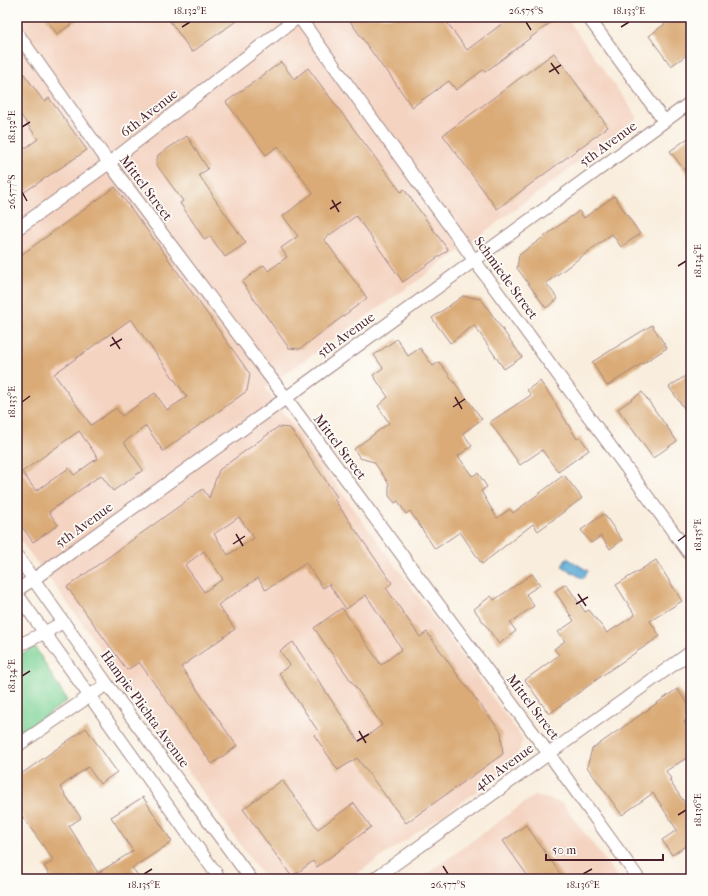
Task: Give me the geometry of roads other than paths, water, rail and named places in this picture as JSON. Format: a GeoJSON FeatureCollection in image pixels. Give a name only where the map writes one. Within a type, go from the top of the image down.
{"type":"FeatureCollection","features":[{"type":"Feature","properties":{"kind":"street","name":"6th Avenue"},"geometry":{"type":"LineString","coordinates":[[17,229],[109,163],[298,17]]}},
{"type":"Feature","properties":{"kind":"street","name":"Schmiede Street"},"geometry":{"type":"LineString","coordinates":[[298,17],[691,556]]}},
{"type":"Feature","properties":{"kind":"street"},"geometry":{"type":"LineString","coordinates":[[588,17],[664,121]]}},
{"type":"Feature","properties":{"kind":"street","name":"Mittel Street"},"geometry":{"type":"LineString","coordinates":[[17,33],[109,163],[286,398],[549,754],[639,879]]}},
{"type":"Feature","properties":{"kind":"street","name":"5th Avenue"},"geometry":{"type":"LineString","coordinates":[[17,590],[286,398],[691,102]]}},
{"type":"Feature","properties":{"kind":"street","name":"Hampie Plichta Avenue"},"geometry":{"type":"LineString","coordinates":[[17,556],[107,684],[251,879]]}},
{"type":"Feature","properties":{"kind":"street"},"geometry":{"type":"LineString","coordinates":[[17,594],[220,879]]}},
{"type":"Feature","properties":{"kind":"street"},"geometry":{"type":"LineString","coordinates":[[17,646],[63,622]]}},
{"type":"Feature","properties":{"kind":"street","name":"4th Avenue"},"geometry":{"type":"LineString","coordinates":[[374,879],[691,652]]}},
{"type":"Feature","properties":{"kind":"street"},"geometry":{"type":"LineString","coordinates":[[17,746],[107,684]]}},
{"type":"Feature","properties":{"kind":"water"},"geometry":{"type":"Polygon","coordinates":[[[567,558],[588,571],[583,579],[562,566],[567,558]]]}}]}
